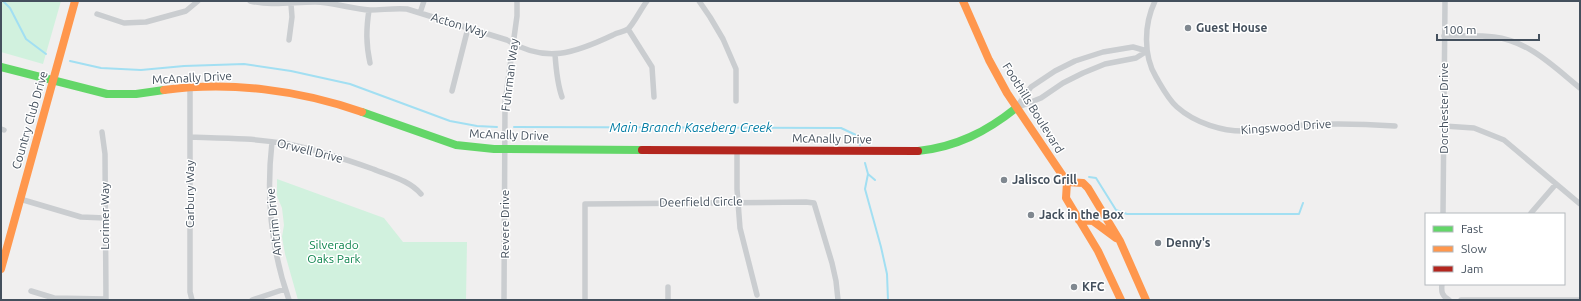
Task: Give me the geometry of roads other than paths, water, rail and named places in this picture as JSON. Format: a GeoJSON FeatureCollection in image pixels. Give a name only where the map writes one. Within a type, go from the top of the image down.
{"type":"FeatureCollection","features":[{"type":"Feature","properties":{"kind":"street","name":"Country Club Drive"},"geometry":{"type":"LineString","coordinates":[[1,269],[75,1]]}},
{"type":"Feature","properties":{"kind":"street"},"geometry":{"type":"LineString","coordinates":[[97,14],[124,23],[146,22],[186,11],[198,1]]}},
{"type":"Feature","properties":{"kind":"street","name":"Acton Way"},"geometry":{"type":"LineString","coordinates":[[250,1],[270,4],[325,2],[368,10],[398,8],[420,13],[507,40],[520,48],[555,54],[568,53],[586,48],[628,29]]}},
{"type":"Feature","properties":{"kind":"street"},"geometry":{"type":"LineString","coordinates":[[420,13],[424,1]]}},
{"type":"Feature","properties":{"kind":"street","name":"Fuhrman Way"},"geometry":{"type":"LineString","coordinates":[[505,149],[505,103],[517,16],[517,1]]}},
{"type":"Feature","properties":{"kind":"street"},"geometry":{"type":"LineString","coordinates":[[647,1],[628,29],[652,67],[654,98]]}},
{"type":"Feature","properties":{"kind":"street"},"geometry":{"type":"LineString","coordinates":[[699,1],[720,33],[736,69],[736,101]]}},
{"type":"Feature","properties":{"kind":"street","name":"Foothills Boulevard"},"geometry":{"type":"LineString","coordinates":[[963,1],[989,60],[1007,93],[1066,182],[1066,198],[1098,251],[1121,300]]}},
{"type":"Feature","properties":{"kind":"street","name":"Kingswood Drive"},"geometry":{"type":"LineString","coordinates":[[1155,1],[1147,28],[1147,51],[1152,71],[1163,90],[1176,106],[1191,118],[1224,129],[1246,131],[1294,125],[1334,123],[1395,126]]}},
{"type":"Feature","properties":{"kind":"street","name":"Dorchester Drive"},"geometry":{"type":"LineString","coordinates":[[1443,213],[1445,2]]}},
{"type":"Feature","properties":{"kind":"street"},"geometry":{"type":"LineString","coordinates":[[289,40],[292,17],[291,4]]}},
{"type":"Feature","properties":{"kind":"street"},"geometry":{"type":"LineString","coordinates":[[368,10],[366,45],[370,64]]}},
{"type":"Feature","properties":{"kind":"street"},"geometry":{"type":"LineString","coordinates":[[452,91],[468,28]]}},
{"type":"Feature","properties":{"kind":"street"},"geometry":{"type":"LineString","coordinates":[[1444,36],[1494,37],[1516,42],[1538,54],[1580,88]]}},
{"type":"Feature","properties":{"kind":"street","name":"McAnally Drive"},"geometry":{"type":"LineString","coordinates":[[1,67],[91,91],[115,94],[136,94],[190,88],[238,87],[318,98],[354,109],[433,138],[456,145],[475,148],[913,152],[936,150],[972,138],[998,123],[1016,108],[1031,87],[1055,70],[1075,61],[1103,52],[1133,47],[1147,51]]}},
{"type":"Feature","properties":{"kind":"street","name":"McAnally Drive"},"geometry":{"type":"LineString","coordinates":[[1016,108],[1041,98],[1063,83],[1082,73],[1105,64],[1136,58],[1147,51]]}},
{"type":"Feature","properties":{"kind":"street"},"geometry":{"type":"LineString","coordinates":[[555,54],[558,86],[562,97]]}},
{"type":"Feature","properties":{"kind":"street","name":"Carbury Way"},"geometry":{"type":"LineString","coordinates":[[190,88],[190,292],[192,300]]}},
{"type":"Feature","properties":{"kind":"street"},"geometry":{"type":"LineString","coordinates":[[1444,126],[1474,128],[1504,140],[1580,204]]}},
{"type":"Feature","properties":{"kind":"street","name":"Lorimer Way"},"geometry":{"type":"LineString","coordinates":[[102,132],[106,154],[106,300]]}},
{"type":"Feature","properties":{"kind":"street","name":"Orwell Drive"},"geometry":{"type":"LineString","coordinates":[[190,137],[242,138],[303,147],[406,181],[416,187],[421,194]]}},
{"type":"Feature","properties":{"kind":"street","name":"Antrim Drive"},"geometry":{"type":"LineString","coordinates":[[272,142],[270,210],[277,257],[289,300]]}},
{"type":"Feature","properties":{"kind":"street","name":"Revere Drive"},"geometry":{"type":"LineString","coordinates":[[504,300],[505,149]]}},
{"type":"Feature","properties":{"kind":"street"},"geometry":{"type":"LineString","coordinates":[[737,150],[737,202],[740,228],[757,295]]}},
{"type":"Feature","properties":{"kind":"street"},"geometry":{"type":"LineString","coordinates":[[1066,182],[1081,182],[1088,188],[1120,241],[1146,300]]}},
{"type":"Feature","properties":{"kind":"street"},"geometry":{"type":"LineString","coordinates":[[1532,213],[1556,184]]}},
{"type":"Feature","properties":{"kind":"street"},"geometry":{"type":"LineString","coordinates":[[20,199],[81,217],[105,218]]}},
{"type":"Feature","properties":{"kind":"street","name":"Deerfield Circle"},"geometry":{"type":"LineString","coordinates":[[585,300],[585,204],[737,202],[806,202],[814,204],[832,263],[838,300]]}},
{"type":"Feature","properties":{"kind":"street"},"geometry":{"type":"LineString","coordinates":[[1079,220],[1093,221],[1120,241]]}},
{"type":"Feature","properties":{"kind":"street"},"geometry":{"type":"LineString","coordinates":[[1442,285],[1441,290],[1444,297],[1449,300]]}},
{"type":"Feature","properties":{"kind":"street"},"geometry":{"type":"LineString","coordinates":[[668,287],[668,300]]}},
{"type":"Feature","properties":{"kind":"street"},"geometry":{"type":"LineString","coordinates":[[252,300],[285,289]]}},
{"type":"Feature","properties":{"kind":"street"},"geometry":{"type":"LineString","coordinates":[[31,291],[54,298],[106,300]]}},
{"type":"Feature","properties":{"kind":"street"},"geometry":{"type":"LineString","coordinates":[[1461,300],[1580,300]]}},
{"type":"Feature","properties":{"kind":"waterway","name":"Main Branch Kaseberg Creek"},"geometry":{"type":"LineString","coordinates":[[3,1],[10,8],[26,39],[46,54]]}},
{"type":"Feature","properties":{"kind":"waterway","name":"Main Branch Kaseberg Creek"},"geometry":{"type":"LineString","coordinates":[[70,61],[101,68],[141,70],[184,66],[244,64],[291,71],[350,84],[450,121],[477,126],[497,127]]}},
{"type":"Feature","properties":{"kind":"waterway","name":"Main Branch Kaseberg Creek"},"geometry":{"type":"LineString","coordinates":[[514,127],[841,128],[856,135],[860,145]]}},
{"type":"Feature","properties":{"kind":"waterway","name":"Main Branch Kaseberg Creek"},"geometry":{"type":"LineString","coordinates":[[865,163],[868,174],[875,180]]}},
{"type":"Feature","properties":{"kind":"waterway"},"geometry":{"type":"LineString","coordinates":[[868,174],[865,189],[887,274],[888,300]]}},
{"type":"Feature","properties":{"kind":"waterway","name":"Main Branch Kaseberg Creek"},"geometry":{"type":"LineString","coordinates":[[1089,177],[1096,178],[1116,210],[1127,214],[1299,214],[1303,203]]}},
{"type":"Feature","properties":{"kind":"place","name":"Guest House"},"geometry":{"type":"Point","coordinates":[1188,28]}},
{"type":"Feature","properties":{"kind":"place","name":"Jalisco Grill"},"geometry":{"type":"Point","coordinates":[1004,180]}},
{"type":"Feature","properties":{"kind":"place","name":"Jack in the Box"},"geometry":{"type":"Point","coordinates":[1031,215]}},
{"type":"Feature","properties":{"kind":"place","name":"Denny's"},"geometry":{"type":"Point","coordinates":[1158,243]}},
{"type":"Feature","properties":{"kind":"place","name":"KFC"},"geometry":{"type":"Point","coordinates":[1074,287]}},
{"type":"Feature","properties":{"kind":"park label","name":"Silverado Oaks Park"},"geometry":{"type":"Point","coordinates":[334,252]}}]}
